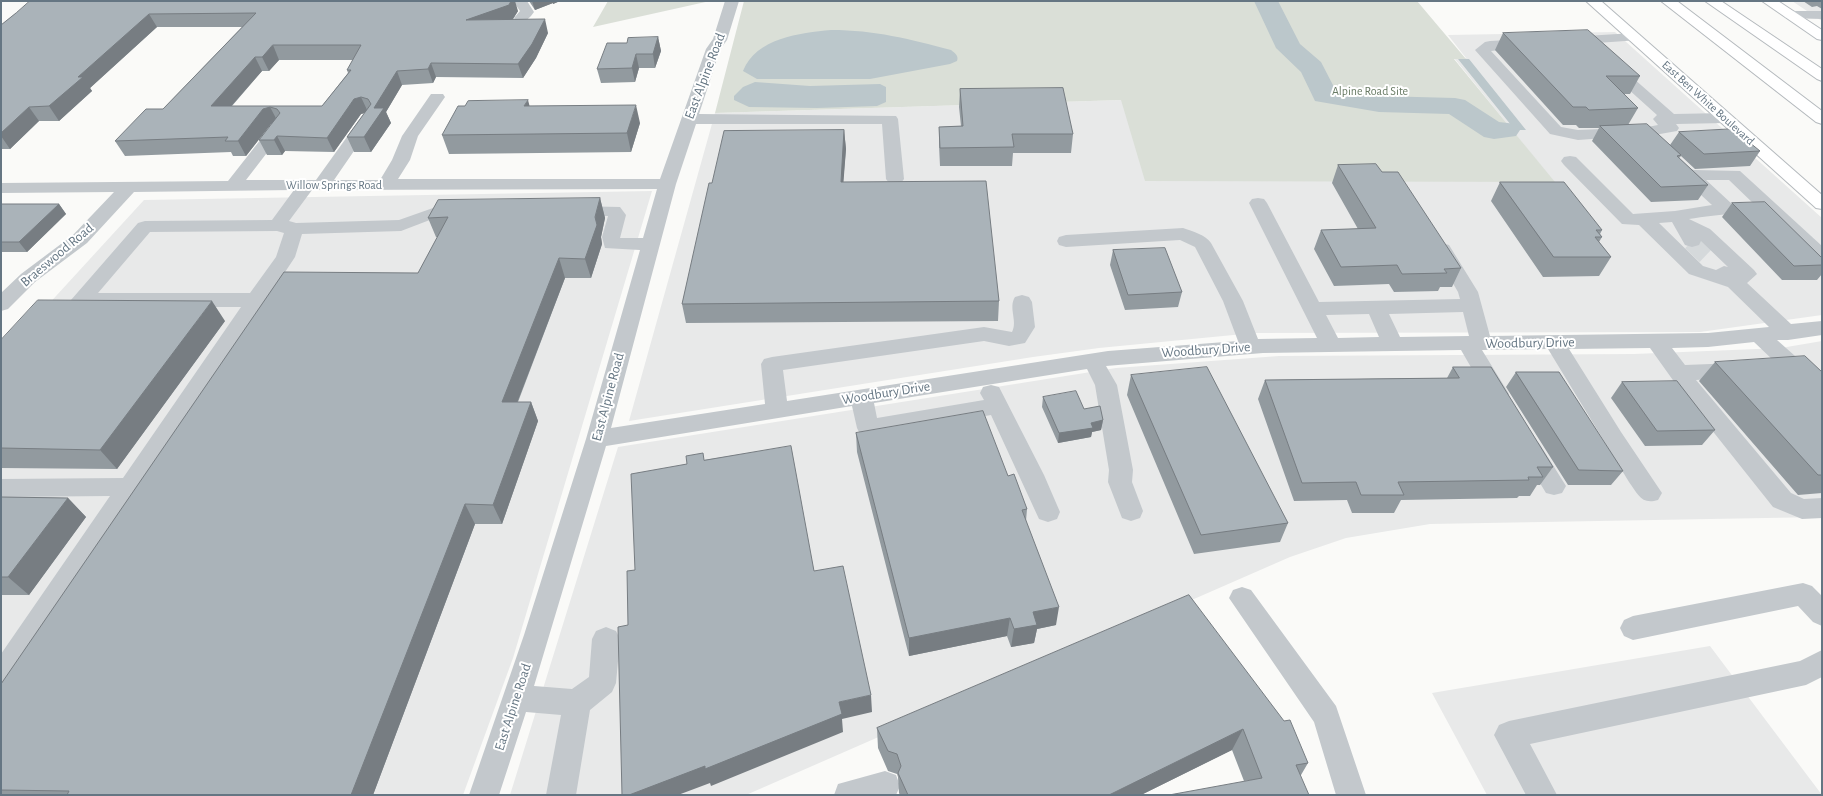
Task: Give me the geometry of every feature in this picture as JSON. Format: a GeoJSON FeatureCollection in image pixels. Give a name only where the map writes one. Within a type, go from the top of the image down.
{"type":"FeatureCollection","features":[{"type":"Feature","properties":{"kind":"main road","name":"East Ben White Boulevard"},"geometry":{"type":"LineString","coordinates":[[1593,1],[1822,204]]}},
{"type":"Feature","properties":{"kind":"main road"},"geometry":{"type":"LineString","coordinates":[[1661,1],[1697,24]]}},
{"type":"Feature","properties":{"kind":"main road"},"geometry":{"type":"LineString","coordinates":[[1668,1],[1822,119]]}},
{"type":"Feature","properties":{"kind":"main road"},"geometry":{"type":"LineString","coordinates":[[1712,1],[1822,76]]}},
{"type":"Feature","properties":{"kind":"main road"},"geometry":{"type":"LineString","coordinates":[[1733,1],[1794,56]]}},
{"type":"Feature","properties":{"kind":"main road"},"geometry":{"type":"LineString","coordinates":[[1769,1],[1822,36]]}},
{"type":"Feature","properties":{"kind":"street"},"geometry":{"type":"LineString","coordinates":[[520,1],[527,12],[521,18]]}},
{"type":"Feature","properties":{"kind":"street","name":"East Alpine Road"},"geometry":{"type":"LineString","coordinates":[[484,795],[597,439],[667,184],[713,49],[720,40],[732,1]]}},
{"type":"Feature","properties":{"kind":"street"},"geometry":{"type":"LineString","coordinates":[[1790,15],[1821,15]]}},
{"type":"Feature","properties":{"kind":"street"},"geometry":{"type":"LineString","coordinates":[[1634,37],[1490,45],[1482,50],[1556,131],[1578,135],[1649,138],[1671,128],[1661,119],[1725,118]]}},
{"type":"Feature","properties":{"kind":"street"},"geometry":{"type":"LineString","coordinates":[[1581,40],[1669,118]]}},
{"type":"Feature","properties":{"kind":"street"},"geometry":{"type":"LineString","coordinates":[[386,184],[401,160],[410,136],[437,97]]}},
{"type":"Feature","properties":{"kind":"street"},"geometry":{"type":"LineString","coordinates":[[284,227],[314,185],[368,118]]}},
{"type":"Feature","properties":{"kind":"street"},"geometry":{"type":"LineString","coordinates":[[689,120],[890,119],[895,179]]}},
{"type":"Feature","properties":{"kind":"street"},"geometry":{"type":"LineString","coordinates":[[233,186],[278,128]]}},
{"type":"Feature","properties":{"kind":"street"},"geometry":{"type":"LineString","coordinates":[[1672,159],[1726,209]]}},
{"type":"Feature","properties":{"kind":"street"},"geometry":{"type":"LineString","coordinates":[[1570,161],[1628,220],[1644,219],[1680,220],[1703,233],[1747,274],[1734,282],[1696,270],[1644,219]]}},
{"type":"Feature","properties":{"kind":"street"},"geometry":{"type":"LineString","coordinates":[[1689,175],[1734,175],[1822,257]]}},
{"type":"Feature","properties":{"kind":"street","name":"Willow Springs Road"},"geometry":{"type":"LineString","coordinates":[[1,188],[129,188],[386,184],[667,184]]}},
{"type":"Feature","properties":{"kind":"street","name":"Braeswood Road"},"geometry":{"type":"LineString","coordinates":[[1,304],[28,278],[80,239],[129,188]]}},
{"type":"Feature","properties":{"kind":"street"},"geometry":{"type":"LineString","coordinates":[[1258,204],[1331,345]]}},
{"type":"Feature","properties":{"kind":"street"},"geometry":{"type":"LineString","coordinates":[[1692,241],[1686,234],[1680,220],[1683,214],[1726,209],[1761,211],[1778,216]]}},
{"type":"Feature","properties":{"kind":"street"},"geometry":{"type":"LineString","coordinates":[[559,212],[614,211],[617,216],[611,238],[612,244],[650,244]]}},
{"type":"Feature","properties":{"kind":"street"},"geometry":{"type":"LineString","coordinates":[[256,300],[81,300],[145,227],[401,225],[433,213],[480,212]]}},
{"type":"Feature","properties":{"kind":"street"},"geometry":{"type":"LineString","coordinates":[[1,677],[285,258],[292,241],[284,227]]}},
{"type":"Feature","properties":{"kind":"street"},"geometry":{"type":"LineString","coordinates":[[1431,232],[1468,292],[1471,305],[1474,343],[1507,409]]}},
{"type":"Feature","properties":{"kind":"street"},"geometry":{"type":"LineString","coordinates":[[1066,242],[1183,234],[1202,243],[1233,300],[1252,347]]}},
{"type":"Feature","properties":{"kind":"street"},"geometry":{"type":"LineString","coordinates":[[1712,260],[1788,333]]}},
{"type":"Feature","properties":{"kind":"street"},"geometry":{"type":"LineString","coordinates":[[777,410],[772,364],[984,334],[1009,339],[1018,338],[1025,327],[1022,302]]}},
{"type":"Feature","properties":{"kind":"street"},"geometry":{"type":"LineString","coordinates":[[1313,310],[1471,305]]}},
{"type":"Feature","properties":{"kind":"street"},"geometry":{"type":"LineString","coordinates":[[1376,308],[1393,344]]}},
{"type":"Feature","properties":{"kind":"street","name":"Woodbury Drive"},"geometry":{"type":"LineString","coordinates":[[597,439],[1093,360],[1187,351],[1252,347],[1331,345],[1708,340],[1760,336],[1822,328]]}},
{"type":"Feature","properties":{"kind":"street"},"geometry":{"type":"LineString","coordinates":[[1760,336],[1822,393]]}},
{"type":"Feature","properties":{"kind":"street"},"geometry":{"type":"LineString","coordinates":[[1656,341],[1782,500],[1802,509],[1822,508]]}},
{"type":"Feature","properties":{"kind":"street"},"geometry":{"type":"LineString","coordinates":[[1554,342],[1578,379],[1596,414],[1650,494]]}},
{"type":"Feature","properties":{"kind":"street"},"geometry":{"type":"LineString","coordinates":[[1093,360],[1106,386],[1121,470],[1120,482],[1131,511]]}},
{"type":"Feature","properties":{"kind":"street"},"geometry":{"type":"LineString","coordinates":[[1680,373],[1794,366]]}},
{"type":"Feature","properties":{"kind":"street"},"geometry":{"type":"LineString","coordinates":[[984,378],[1032,475],[1048,512]]}},
{"type":"Feature","properties":{"kind":"street"},"geometry":{"type":"LineString","coordinates":[[861,396],[868,428],[998,406]]}},
{"type":"Feature","properties":{"kind":"street"},"geometry":{"type":"LineString","coordinates":[[1522,434],[1554,486]]}},
{"type":"Feature","properties":{"kind":"street"},"geometry":{"type":"LineString","coordinates":[[1,488],[131,487]]}},
{"type":"Feature","properties":{"kind":"street"},"geometry":{"type":"LineString","coordinates":[[1632,628],[1803,594],[1822,614]]}},
{"type":"Feature","properties":{"kind":"street"},"geometry":{"type":"LineString","coordinates":[[1242,598],[1326,716],[1351,795]]}},
{"type":"Feature","properties":{"kind":"street"},"geometry":{"type":"LineString","coordinates":[[561,795],[577,704],[602,683],[606,639]]}},
{"type":"Feature","properties":{"kind":"street"},"geometry":{"type":"LineString","coordinates":[[1542,795],[1509,735],[1806,672],[1822,662]]}},
{"type":"Feature","properties":{"kind":"street"},"geometry":{"type":"LineString","coordinates":[[516,698],[577,704]]}},
{"type":"Feature","properties":{"kind":"street"},"geometry":{"type":"LineString","coordinates":[[849,795],[885,786]]}},
{"type":"Feature","properties":{"kind":"shaded area"},"geometry":{"type":"Polygon","coordinates":[[[1792,1],[1822,1],[1822,21],[1792,1]]]}},
{"type":"Feature","properties":{"kind":"shaded area"},"geometry":{"type":"Polygon","coordinates":[[[831,30],[877,33],[951,50],[956,55],[957,61],[950,64],[870,79],[757,79],[743,71],[749,60],[768,44],[780,39],[806,33],[831,30]]]}},
{"type":"Feature","properties":{"kind":"shaded area"},"geometry":{"type":"Polygon","coordinates":[[[1615,32],[1822,218],[1822,315],[1700,332],[1254,333],[1099,348],[1033,357],[629,421],[715,113],[1121,100],[1554,182],[1454,58],[1466,58],[1448,35],[1615,32]]]}},
{"type":"Feature","properties":{"kind":"shaded area"},"geometry":{"type":"Polygon","coordinates":[[[1458,59],[1469,59],[1526,130],[1515,130],[1458,59]]]}},
{"type":"Feature","properties":{"kind":"shaded area"},"geometry":{"type":"Polygon","coordinates":[[[755,82],[810,86],[880,84],[886,87],[886,102],[877,106],[817,108],[749,107],[734,100],[734,96],[743,87],[755,82]]]}},
{"type":"Feature","properties":{"kind":"shaded area"},"geometry":{"type":"Polygon","coordinates":[[[652,191],[513,658],[463,795],[1,795],[1,356],[144,200],[652,191]]]}},
{"type":"Feature","properties":{"kind":"shaded area"},"geometry":{"type":"Polygon","coordinates":[[[1822,341],[1822,517],[1430,524],[1346,538],[1290,557],[746,795],[510,795],[618,447],[1116,368],[1279,356],[1634,354],[1781,348],[1822,341]]]}},
{"type":"Feature","properties":{"kind":"shaded area"},"geometry":{"type":"Polygon","coordinates":[[[1710,646],[1822,795],[1487,795],[1432,693],[1710,646]]]}},
{"type":"Feature","properties":{"kind":"green space"},"geometry":{"type":"Polygon","coordinates":[[[608,1],[710,1],[593,27],[608,1]]]}},
{"type":"Feature","properties":{"kind":"green space","name":"Alpine Road Site"},"geometry":{"type":"Polygon","coordinates":[[[744,1],[1417,1],[1466,59],[1454,59],[1555,182],[1145,181],[1121,100],[715,113],[744,1]]]}},
{"type":"Feature","properties":{"kind":"building"},"geometry":{"type":"Polygon","coordinates":[[[30,1],[511,1],[509,5],[466,20],[545,19],[532,44],[518,64],[431,63],[428,69],[397,71],[374,108],[384,108],[364,137],[347,137],[371,104],[368,99],[361,97],[354,99],[327,138],[277,136],[274,140],[259,140],[280,113],[277,109],[270,107],[263,109],[238,141],[225,141],[228,137],[115,141],[146,109],[163,109],[256,13],[149,14],[78,77],[83,77],[49,106],[29,107],[1,133],[1,25],[30,1]],[[273,45],[262,57],[255,57],[211,106],[322,106],[351,70],[347,70],[361,45],[273,45]]]}},
{"type":"Feature","properties":{"kind":"building"},"geometry":{"type":"Polygon","coordinates":[[[1588,30],[1640,76],[1606,76],[1638,108],[1589,110],[1586,107],[1573,107],[1503,33],[1588,30]]]}},
{"type":"Feature","properties":{"kind":"building"},"geometry":{"type":"Polygon","coordinates":[[[658,37],[653,54],[636,54],[632,68],[597,69],[607,43],[627,43],[628,38],[658,37]]]}},
{"type":"Feature","properties":{"kind":"building"},"geometry":{"type":"Polygon","coordinates":[[[1063,88],[1073,134],[1012,134],[1014,147],[940,148],[939,127],[963,126],[960,89],[1063,88]]]}},
{"type":"Feature","properties":{"kind":"building"},"geometry":{"type":"Polygon","coordinates":[[[528,100],[524,106],[636,105],[627,133],[442,135],[458,106],[465,106],[468,101],[528,100]]]}},
{"type":"Feature","properties":{"kind":"building"},"geometry":{"type":"Polygon","coordinates":[[[1647,124],[1681,155],[1677,156],[1708,185],[1661,187],[1600,126],[1647,124]]]}},
{"type":"Feature","properties":{"kind":"building"},"geometry":{"type":"Polygon","coordinates":[[[1733,129],[1760,151],[1704,154],[1679,132],[1733,129]]]}},
{"type":"Feature","properties":{"kind":"building"},"geometry":{"type":"Polygon","coordinates":[[[844,130],[841,182],[986,181],[999,301],[682,304],[709,183],[712,183],[724,131],[844,130]]]}},
{"type":"Feature","properties":{"kind":"building"},"geometry":{"type":"Polygon","coordinates":[[[1376,164],[1382,172],[1398,172],[1461,268],[1444,269],[1447,273],[1402,274],[1397,265],[1341,267],[1321,230],[1376,228],[1338,165],[1376,164]]]}},
{"type":"Feature","properties":{"kind":"building"},"geometry":{"type":"Polygon","coordinates":[[[1500,182],[1564,182],[1602,230],[1596,230],[1602,237],[1595,237],[1611,257],[1554,257],[1500,182]]]}},
{"type":"Feature","properties":{"kind":"building"},"geometry":{"type":"Polygon","coordinates":[[[600,198],[595,217],[597,225],[585,259],[559,258],[502,402],[531,402],[493,505],[465,504],[351,795],[67,795],[69,791],[1,790],[1,684],[284,272],[418,273],[448,217],[428,218],[438,200],[600,198]]]}},
{"type":"Feature","properties":{"kind":"building"},"geometry":{"type":"Polygon","coordinates":[[[1765,202],[1822,258],[1822,265],[1794,266],[1732,203],[1765,202]]]}},
{"type":"Feature","properties":{"kind":"building"},"geometry":{"type":"Polygon","coordinates":[[[1,204],[59,204],[19,242],[1,242],[1,204]]]}},
{"type":"Feature","properties":{"kind":"building"},"geometry":{"type":"Polygon","coordinates":[[[1165,248],[1182,292],[1128,295],[1113,250],[1165,248]]]}},
{"type":"Feature","properties":{"kind":"building"},"geometry":{"type":"Polygon","coordinates":[[[38,300],[212,301],[100,450],[1,448],[1,340],[38,300]]]}},
{"type":"Feature","properties":{"kind":"building"},"geometry":{"type":"Polygon","coordinates":[[[1805,356],[1822,372],[1822,475],[1818,475],[1715,362],[1805,356]]]}},
{"type":"Feature","properties":{"kind":"building"},"geometry":{"type":"Polygon","coordinates":[[[1207,367],[1288,523],[1201,535],[1131,375],[1207,367]]]}},
{"type":"Feature","properties":{"kind":"building"},"geometry":{"type":"Polygon","coordinates":[[[1453,367],[1491,367],[1553,467],[1537,467],[1543,477],[1528,477],[1529,480],[1398,482],[1404,495],[1361,495],[1356,482],[1302,483],[1265,380],[1459,378],[1453,367]]]}},
{"type":"Feature","properties":{"kind":"building"},"geometry":{"type":"Polygon","coordinates":[[[1516,372],[1559,372],[1623,471],[1579,470],[1516,372]]]}},
{"type":"Feature","properties":{"kind":"building"},"geometry":{"type":"Polygon","coordinates":[[[1677,381],[1715,430],[1657,431],[1622,382],[1677,381]]]}},
{"type":"Feature","properties":{"kind":"building"},"geometry":{"type":"Polygon","coordinates":[[[1076,391],[1084,409],[1100,406],[1103,420],[1091,423],[1093,428],[1059,433],[1043,397],[1076,391]]]}},
{"type":"Feature","properties":{"kind":"building"},"geometry":{"type":"Polygon","coordinates":[[[983,411],[1008,476],[1014,474],[1027,509],[1022,510],[1059,607],[1033,612],[1037,625],[1014,629],[1010,618],[909,638],[856,433],[983,411]]]}},
{"type":"Feature","properties":{"kind":"building"},"geometry":{"type":"Polygon","coordinates":[[[791,446],[814,571],[843,566],[871,695],[839,702],[842,714],[705,769],[705,766],[629,795],[622,795],[618,627],[628,625],[627,571],[635,570],[631,474],[687,464],[686,456],[703,453],[704,460],[791,446]]]}},
{"type":"Feature","properties":{"kind":"building"},"geometry":{"type":"Polygon","coordinates":[[[1,497],[68,498],[8,577],[1,577],[1,497]]]}},
{"type":"Feature","properties":{"kind":"building"},"geometry":{"type":"Polygon","coordinates":[[[1189,595],[1284,721],[1290,720],[1308,763],[1296,765],[1309,795],[1169,795],[1262,778],[1243,729],[1109,795],[908,795],[898,773],[901,766],[897,754],[888,751],[877,728],[1189,595]]]}},
{"type":"Feature","properties":{"kind":"waterway"},"geometry":{"type":"LineString","coordinates":[[1266,1],[1289,48],[1312,68],[1325,95],[1379,104],[1455,106],[1494,131],[1506,130]]}},
{"type":"Feature","properties":{"kind":"tunnel"},"geometry":{"type":"LineString","coordinates":[[1692,241],[1712,260]]}}]}
